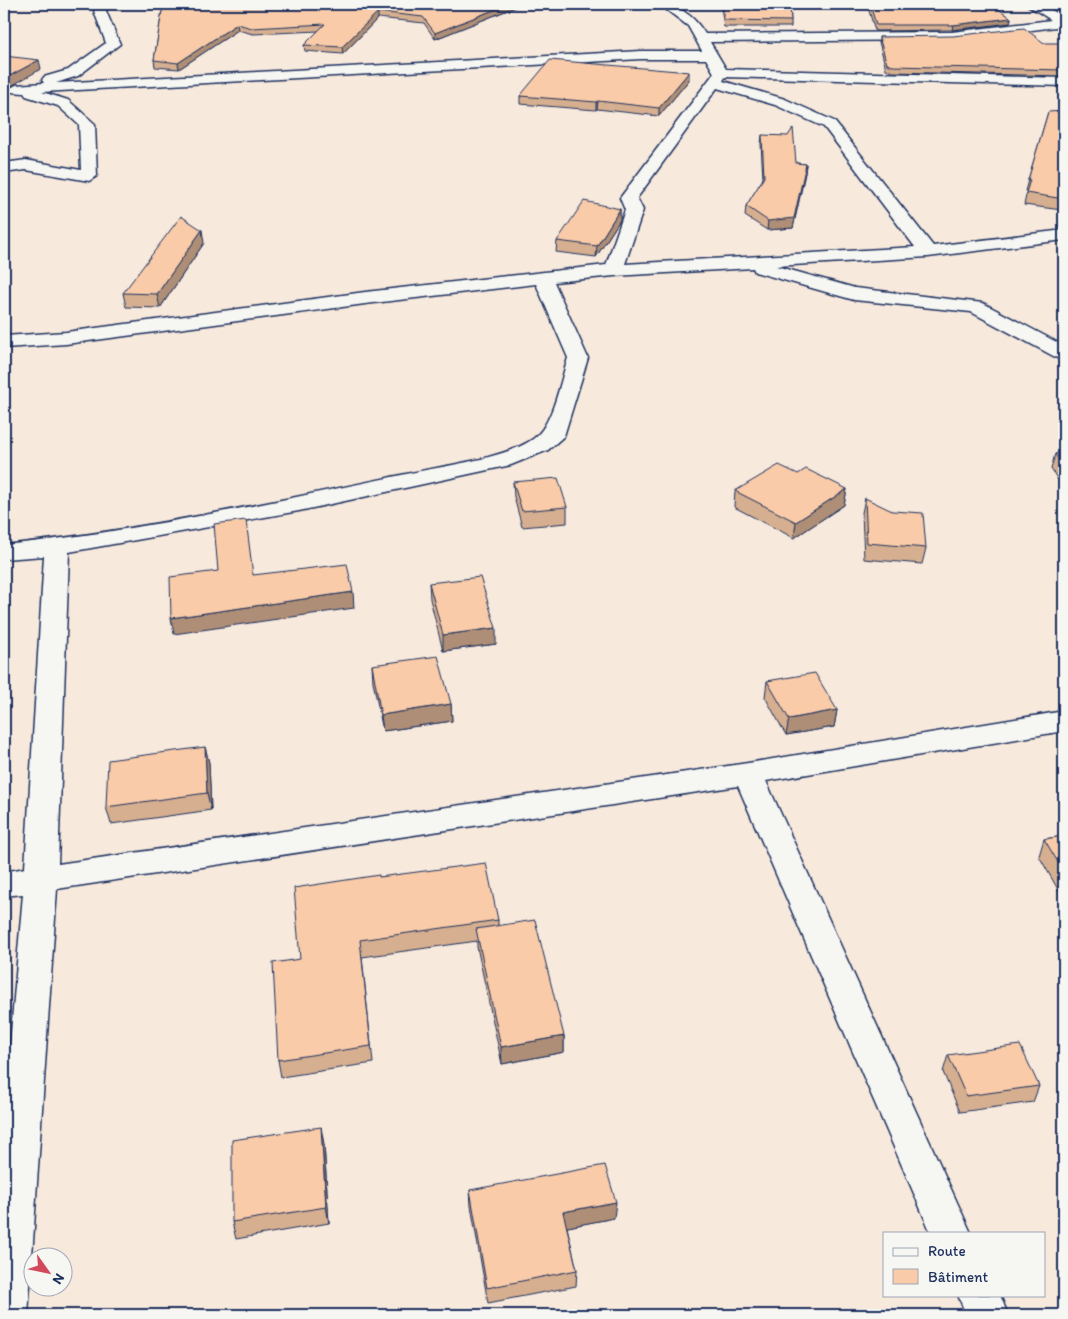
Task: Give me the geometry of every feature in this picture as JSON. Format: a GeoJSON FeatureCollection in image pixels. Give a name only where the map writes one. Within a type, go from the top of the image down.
{"type":"FeatureCollection","features":[{"type":"Feature","properties":{"kind":"street"},"geometry":{"type":"LineString","coordinates":[[10,89],[73,73],[113,44],[100,11],[104,4]]}},
{"type":"Feature","properties":{"kind":"street"},"geometry":{"type":"LineString","coordinates":[[665,4],[693,24],[711,55],[718,78]]}},
{"type":"Feature","properties":{"kind":"street"},"geometry":{"type":"LineString","coordinates":[[1032,4],[1064,22]]}},
{"type":"Feature","properties":{"kind":"street"},"geometry":{"type":"LineString","coordinates":[[701,38],[952,36],[1064,22]]}},
{"type":"Feature","properties":{"kind":"street"},"geometry":{"type":"LineString","coordinates":[[10,89],[641,55],[711,55]]}},
{"type":"Feature","properties":{"kind":"street"},"geometry":{"type":"LineString","coordinates":[[718,78],[1064,82]]}},
{"type":"Feature","properties":{"kind":"street"},"geometry":{"type":"LineString","coordinates":[[718,78],[780,102],[829,124],[928,252]]}},
{"type":"Feature","properties":{"kind":"street"},"geometry":{"type":"LineString","coordinates":[[614,270],[634,210],[628,198],[718,78]]}},
{"type":"Feature","properties":{"kind":"street"},"geometry":{"type":"LineString","coordinates":[[4,168],[26,165],[89,176],[87,124],[63,102],[10,89]]}},
{"type":"Feature","properties":{"kind":"street"},"geometry":{"type":"LineString","coordinates":[[4,342],[66,338],[365,298],[614,270],[928,252],[1064,236]]}},
{"type":"Feature","properties":{"kind":"street"},"geometry":{"type":"LineString","coordinates":[[741,262],[854,294],[976,308],[1064,354]]}},
{"type":"Feature","properties":{"kind":"street"},"geometry":{"type":"LineString","coordinates":[[4,552],[58,547],[299,504],[503,460],[540,445],[556,431],[578,358],[543,278]]}},
{"type":"Feature","properties":{"kind":"street"},"geometry":{"type":"LineString","coordinates":[[7,1315],[41,878],[58,547]]}},
{"type":"Feature","properties":{"kind":"street"},"geometry":{"type":"LineString","coordinates":[[4,884],[748,774],[1064,721]]}},
{"type":"Feature","properties":{"kind":"street"},"geometry":{"type":"LineString","coordinates":[[748,774],[951,1232]]}},
{"type":"Feature","properties":{"kind":"street"},"geometry":{"type":"LineString","coordinates":[[978,1296],[987,1315]]}},
{"type":"Feature","properties":{"kind":"building"},"geometry":{"type":"Polygon","coordinates":[[[172,4],[509,4],[435,33],[423,17],[378,12],[342,47],[304,45],[325,24],[252,28],[237,24],[178,63],[154,60],[162,11],[172,4]]]}},
{"type":"Feature","properties":{"kind":"building"},"geometry":{"type":"Polygon","coordinates":[[[722,4],[790,4],[791,21],[725,20],[722,4]]]}},
{"type":"Feature","properties":{"kind":"building"},"geometry":{"type":"Polygon","coordinates":[[[870,4],[992,4],[1011,18],[953,25],[876,25],[870,4]]]}},
{"type":"Feature","properties":{"kind":"building"},"geometry":{"type":"Polygon","coordinates":[[[1024,28],[1044,43],[1060,43],[1064,49],[1064,70],[893,66],[887,64],[879,37],[953,36],[1024,28]]]}},
{"type":"Feature","properties":{"kind":"building"},"geometry":{"type":"Polygon","coordinates":[[[4,56],[39,60],[4,79],[4,56]]]}},
{"type":"Feature","properties":{"kind":"building"},"geometry":{"type":"Polygon","coordinates":[[[550,60],[689,72],[659,108],[598,101],[520,96],[550,60]]]}},
{"type":"Feature","properties":{"kind":"building"},"geometry":{"type":"Polygon","coordinates":[[[1064,111],[1064,199],[1026,193],[1048,112],[1064,111]]]}},
{"type":"Feature","properties":{"kind":"building"},"geometry":{"type":"Polygon","coordinates":[[[793,128],[796,163],[806,164],[794,218],[768,221],[746,206],[764,177],[762,135],[788,136],[793,128]]]}},
{"type":"Feature","properties":{"kind":"building"},"geometry":{"type":"Polygon","coordinates":[[[584,201],[620,209],[597,246],[557,241],[584,201]]]}},
{"type":"Feature","properties":{"kind":"building"},"geometry":{"type":"Polygon","coordinates":[[[181,216],[202,230],[157,294],[123,293],[181,216]]]}},
{"type":"Feature","properties":{"kind":"building"},"geometry":{"type":"Polygon","coordinates":[[[1064,453],[1064,467],[1055,454],[1064,453]]]}},
{"type":"Feature","properties":{"kind":"building"},"geometry":{"type":"Polygon","coordinates":[[[779,465],[798,474],[806,469],[847,489],[796,522],[735,491],[779,465]]]}},
{"type":"Feature","properties":{"kind":"building"},"geometry":{"type":"Polygon","coordinates":[[[558,478],[567,507],[522,511],[513,482],[558,478]]]}},
{"type":"Feature","properties":{"kind":"building"},"geometry":{"type":"Polygon","coordinates":[[[865,498],[892,511],[923,513],[926,548],[867,543],[865,498]]]}},
{"type":"Feature","properties":{"kind":"building"},"geometry":{"type":"Polygon","coordinates":[[[246,520],[253,575],[347,564],[353,592],[171,618],[170,577],[218,571],[214,524],[246,520]]]}},
{"type":"Feature","properties":{"kind":"building"},"geometry":{"type":"Polygon","coordinates":[[[480,577],[496,628],[443,635],[429,583],[480,577]]]}},
{"type":"Feature","properties":{"kind":"building"},"geometry":{"type":"Polygon","coordinates":[[[438,656],[451,704],[381,715],[372,665],[438,656]]]}},
{"type":"Feature","properties":{"kind":"building"},"geometry":{"type":"Polygon","coordinates":[[[815,673],[837,710],[789,719],[767,681],[815,673]]]}},
{"type":"Feature","properties":{"kind":"building"},"geometry":{"type":"Polygon","coordinates":[[[205,747],[207,793],[106,807],[108,760],[205,747]]]}},
{"type":"Feature","properties":{"kind":"building"},"geometry":{"type":"Polygon","coordinates":[[[1064,836],[1064,872],[1044,839],[1064,836]]]}},
{"type":"Feature","properties":{"kind":"building"},"geometry":{"type":"Polygon","coordinates":[[[486,863],[498,920],[360,940],[371,1046],[278,1060],[273,963],[300,959],[294,888],[379,875],[379,877],[486,863]]]}},
{"type":"Feature","properties":{"kind":"building"},"geometry":{"type":"Polygon","coordinates":[[[535,920],[564,1036],[501,1047],[476,929],[535,920]]]}},
{"type":"Feature","properties":{"kind":"building"},"geometry":{"type":"Polygon","coordinates":[[[1020,1045],[1039,1086],[966,1096],[948,1055],[1020,1045]]]}},
{"type":"Feature","properties":{"kind":"building"},"geometry":{"type":"Polygon","coordinates":[[[321,1127],[326,1207],[232,1222],[232,1140],[321,1127]]]}},
{"type":"Feature","properties":{"kind":"building"},"geometry":{"type":"Polygon","coordinates":[[[605,1165],[616,1202],[563,1212],[577,1270],[487,1288],[470,1190],[605,1165]]]}}]}
